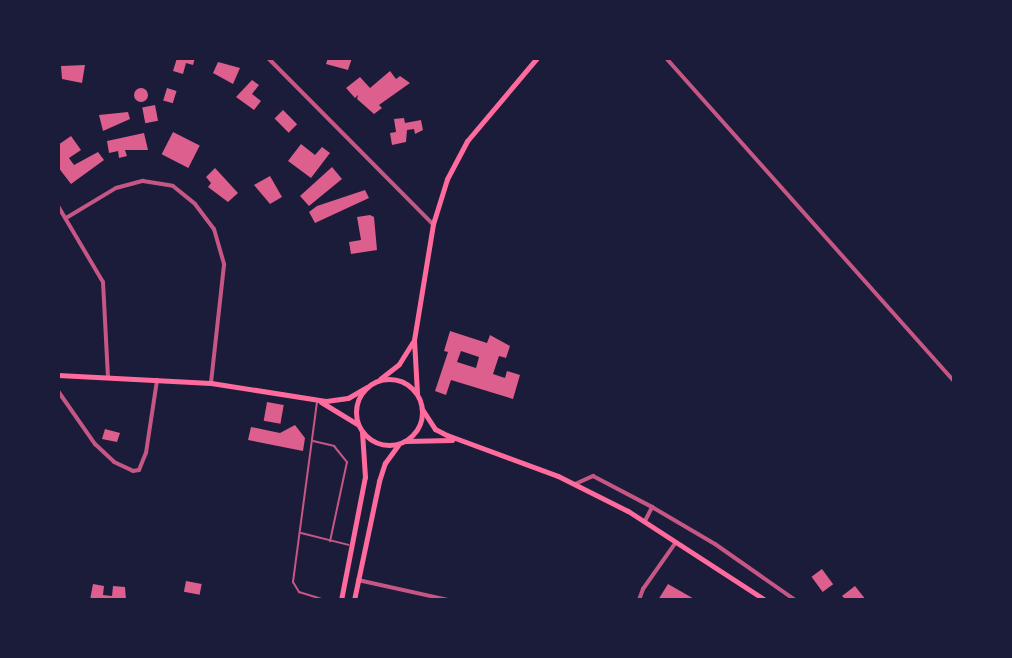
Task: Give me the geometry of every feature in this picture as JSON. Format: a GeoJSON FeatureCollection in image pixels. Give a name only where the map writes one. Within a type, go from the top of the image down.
{"type":"FeatureCollection","features":[{"type":"Feature","properties":{"kind":"main road"},"geometry":{"type":"LineString","coordinates":[[537,58],[467,141],[447,179],[433,224],[414,340],[417,393],[422,409],[435,429],[574,484],[677,540],[765,600]]}},
{"type":"Feature","properties":{"kind":"main road"},"geometry":{"type":"LineString","coordinates":[[58,375],[211,383],[317,400],[348,398],[399,364],[414,340]]}},
{"type":"Feature","properties":{"kind":"main road"},"geometry":{"type":"LineString","coordinates":[[376,382],[403,382],[417,393]]}},
{"type":"Feature","properties":{"kind":"main road"},"geometry":{"type":"LineString","coordinates":[[341,600],[365,477],[357,405],[367,387]]}},
{"type":"Feature","properties":{"kind":"main road"},"geometry":{"type":"LineString","coordinates":[[317,400],[360,428],[375,442],[461,441]]}},
{"type":"Feature","properties":{"kind":"main road"},"geometry":{"type":"LineString","coordinates":[[354,600],[385,463],[401,442],[418,429],[422,409]]}},
{"type":"Feature","properties":{"kind":"street"},"geometry":{"type":"LineString","coordinates":[[268,58],[433,224]]}},
{"type":"Feature","properties":{"kind":"street"},"geometry":{"type":"LineString","coordinates":[[666,58],[954,381]]}},
{"type":"Feature","properties":{"kind":"street"},"geometry":{"type":"LineString","coordinates":[[66,218],[116,188],[143,181],[173,186],[195,204],[214,229],[224,256],[211,383]]}},
{"type":"Feature","properties":{"kind":"street"},"geometry":{"type":"LineString","coordinates":[[58,206],[103,282],[108,377]]}},
{"type":"Feature","properties":{"kind":"street"},"geometry":{"type":"LineString","coordinates":[[58,391],[95,444],[114,462],[126,469],[139,470],[146,453],[157,380]]}},
{"type":"Feature","properties":{"kind":"street"},"geometry":{"type":"LineString","coordinates":[[574,484],[593,476],[715,544],[795,600]]}},
{"type":"Feature","properties":{"kind":"street"},"geometry":{"type":"LineString","coordinates":[[645,521],[652,507]]}},
{"type":"Feature","properties":{"kind":"street"},"geometry":{"type":"LineString","coordinates":[[639,600],[643,589],[677,540]]}},
{"type":"Feature","properties":{"kind":"street"},"geometry":{"type":"LineString","coordinates":[[358,580],[448,600]]}},
{"type":"Feature","properties":{"kind":"lane"},"geometry":{"type":"LineString","coordinates":[[317,400],[294,564],[295,589],[326,600]]}},
{"type":"Feature","properties":{"kind":"lane"},"geometry":{"type":"LineString","coordinates":[[313,441],[334,446],[347,462],[330,541]]}},
{"type":"Feature","properties":{"kind":"lane"},"geometry":{"type":"LineString","coordinates":[[300,533],[352,546]]}},
{"type":"Feature","properties":{"kind":"building"},"geometry":{"type":"Polygon","coordinates":[[[177,58],[195,58],[193,65],[186,63],[183,74],[173,71],[177,58]]]}},
{"type":"Feature","properties":{"kind":"building"},"geometry":{"type":"Polygon","coordinates":[[[328,58],[352,58],[348,70],[326,64],[328,58]]]}},
{"type":"Feature","properties":{"kind":"building"},"geometry":{"type":"Polygon","coordinates":[[[218,62],[240,68],[233,84],[213,73],[218,62]]]}},
{"type":"Feature","properties":{"kind":"building"},"geometry":{"type":"Polygon","coordinates":[[[85,65],[82,83],[62,79],[61,66],[85,65]]]}},
{"type":"Feature","properties":{"kind":"building"},"geometry":{"type":"Polygon","coordinates":[[[390,71],[396,79],[400,76],[410,83],[379,105],[382,108],[374,114],[357,99],[358,95],[355,98],[346,88],[360,77],[370,88],[390,71]]]}},
{"type":"Feature","properties":{"kind":"building"},"geometry":{"type":"Polygon","coordinates":[[[252,80],[259,85],[252,94],[261,101],[254,110],[236,97],[252,80]]]}},
{"type":"Feature","properties":{"kind":"building"},"geometry":{"type":"Polygon","coordinates":[[[141,88],[148,95],[141,102],[134,95],[141,88]]]}},
{"type":"Feature","properties":{"kind":"building"},"geometry":{"type":"Polygon","coordinates":[[[167,88],[177,91],[173,103],[163,100],[167,88]]]}},
{"type":"Feature","properties":{"kind":"building"},"geometry":{"type":"Polygon","coordinates":[[[155,105],[158,121],[145,123],[142,107],[155,105]]]}},
{"type":"Feature","properties":{"kind":"building"},"geometry":{"type":"Polygon","coordinates":[[[283,110],[297,124],[289,133],[275,118],[283,110]]]}},
{"type":"Feature","properties":{"kind":"building"},"geometry":{"type":"Polygon","coordinates":[[[128,112],[130,119],[103,131],[99,115],[128,112]]]}},
{"type":"Feature","properties":{"kind":"building"},"geometry":{"type":"Polygon","coordinates":[[[404,118],[405,123],[421,120],[423,130],[415,134],[414,129],[407,130],[406,142],[392,145],[390,133],[396,132],[394,119],[404,118]]]}},
{"type":"Feature","properties":{"kind":"building"},"geometry":{"type":"Polygon","coordinates":[[[173,132],[200,146],[188,168],[162,154],[173,132]]]}},
{"type":"Feature","properties":{"kind":"building"},"geometry":{"type":"Polygon","coordinates":[[[144,133],[148,150],[125,150],[127,156],[119,158],[118,151],[109,153],[107,141],[144,133]]]}},
{"type":"Feature","properties":{"kind":"building"},"geometry":{"type":"Polygon","coordinates":[[[71,136],[81,150],[69,158],[74,165],[98,152],[104,160],[71,184],[58,167],[58,145],[71,136]]]}},
{"type":"Feature","properties":{"kind":"building"},"geometry":{"type":"Polygon","coordinates":[[[301,144],[315,155],[322,147],[330,153],[311,178],[288,161],[301,144]]]}},
{"type":"Feature","properties":{"kind":"building"},"geometry":{"type":"Polygon","coordinates":[[[332,167],[342,179],[309,206],[300,196],[332,167]]]}},
{"type":"Feature","properties":{"kind":"building"},"geometry":{"type":"Polygon","coordinates":[[[215,168],[238,193],[228,202],[208,187],[211,183],[206,177],[215,168]]]}},
{"type":"Feature","properties":{"kind":"building"},"geometry":{"type":"Polygon","coordinates":[[[270,176],[282,197],[270,204],[254,185],[270,176]]]}},
{"type":"Feature","properties":{"kind":"building"},"geometry":{"type":"Polygon","coordinates":[[[365,190],[369,198],[315,223],[309,212],[317,206],[365,190]]]}},
{"type":"Feature","properties":{"kind":"building"},"geometry":{"type":"Polygon","coordinates":[[[357,217],[374,217],[377,250],[351,254],[349,242],[361,240],[357,217]]]}},
{"type":"Feature","properties":{"kind":"building"},"geometry":{"type":"Polygon","coordinates":[[[450,331],[487,343],[490,335],[510,346],[506,358],[499,356],[493,374],[505,378],[507,371],[520,375],[513,399],[451,380],[446,395],[435,391],[448,352],[444,351],[450,331]],[[461,351],[457,362],[476,368],[479,357],[461,351]]]}},
{"type":"Feature","properties":{"kind":"building"},"geometry":{"type":"Polygon","coordinates":[[[267,402],[284,405],[280,424],[264,421],[267,402]]]}},
{"type":"Feature","properties":{"kind":"building"},"geometry":{"type":"Polygon","coordinates":[[[295,425],[305,438],[303,451],[248,440],[251,427],[280,433],[295,425]]]}},
{"type":"Feature","properties":{"kind":"building"},"geometry":{"type":"Polygon","coordinates":[[[105,429],[120,433],[117,442],[102,439],[105,429]]]}},
{"type":"Feature","properties":{"kind":"building"},"geometry":{"type":"Polygon","coordinates":[[[822,569],[833,584],[823,592],[811,577],[822,569]]]}},
{"type":"Feature","properties":{"kind":"building"},"geometry":{"type":"Polygon","coordinates":[[[186,581],[202,584],[200,595],[184,592],[186,581]]]}},
{"type":"Feature","properties":{"kind":"building"},"geometry":{"type":"Polygon","coordinates":[[[93,584],[104,586],[103,595],[112,596],[113,586],[125,587],[126,600],[90,600],[93,584]]]}},
{"type":"Feature","properties":{"kind":"building"},"geometry":{"type":"Polygon","coordinates":[[[668,584],[696,600],[658,600],[668,584]]]}},
{"type":"Feature","properties":{"kind":"building"},"geometry":{"type":"Polygon","coordinates":[[[855,586],[866,600],[846,600],[842,596],[855,586]]]}}]}
